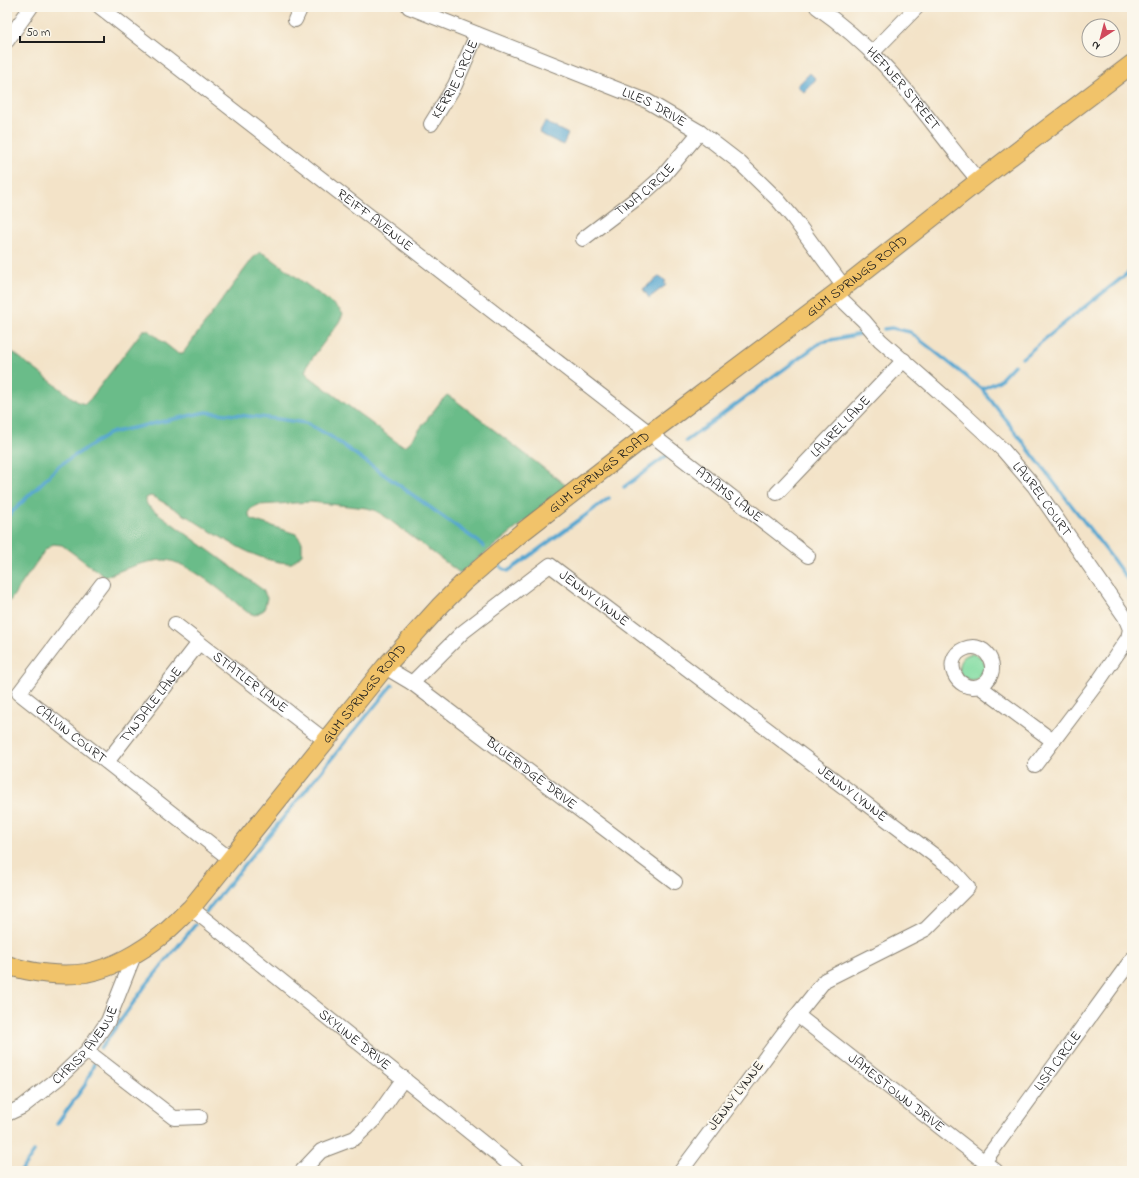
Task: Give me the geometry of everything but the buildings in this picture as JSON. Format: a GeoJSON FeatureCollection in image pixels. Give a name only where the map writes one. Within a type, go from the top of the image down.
{"type":"FeatureCollection","features":[{"type":"Feature","properties":{"kind":"main road","name":"GUM SPRINGS ROAD"},"geometry":{"type":"LineString","coordinates":[[7,965],[35,972],[63,974],[85,973],[110,966],[135,953],[162,935],[191,908],[386,667],[441,605],[464,582],[521,532],[840,290],[1132,64]]}},
{"type":"Feature","properties":{"kind":"street"},"geometry":{"type":"LineString","coordinates":[[7,41],[31,7]]}},
{"type":"Feature","properties":{"kind":"street","name":"REIFF AVENUE"},"geometry":{"type":"LineString","coordinates":[[100,7],[650,433]]}},
{"type":"Feature","properties":{"kind":"street"},"geometry":{"type":"LineString","coordinates":[[295,20],[301,7]]}},
{"type":"Feature","properties":{"kind":"street","name":"LILES DRIVE"},"geometry":{"type":"LineString","coordinates":[[409,7],[647,101],[700,132],[739,162],[794,218],[840,290]]}},
{"type":"Feature","properties":{"kind":"street","name":"HEFNER STREET"},"geometry":{"type":"LineString","coordinates":[[817,7],[872,53],[911,96],[979,181]]}},
{"type":"Feature","properties":{"kind":"street"},"geometry":{"type":"LineString","coordinates":[[872,53],[916,7]]}},
{"type":"Feature","properties":{"kind":"street","name":"KERRIE CIRCLE"},"geometry":{"type":"LineString","coordinates":[[431,124],[455,85],[477,34]]}},
{"type":"Feature","properties":{"kind":"street","name":"TINA CIRCLE"},"geometry":{"type":"LineString","coordinates":[[582,239],[663,176],[700,132]]}},
{"type":"Feature","properties":{"kind":"street","name":"LAUREL COURT"},"geometry":{"type":"LineString","coordinates":[[840,290],[880,340],[995,442],[1034,486],[1125,617],[1130,629],[1128,638],[1100,679],[1035,765]]}},
{"type":"Feature","properties":{"kind":"street","name":"LAUREL LANE"},"geometry":{"type":"LineString","coordinates":[[777,493],[904,360]]}},
{"type":"Feature","properties":{"kind":"street","name":"ADAMS LANE"},"geometry":{"type":"LineString","coordinates":[[650,433],[808,556]]}},
{"type":"Feature","properties":{"kind":"street","name":"JENNY LYNNE"},"geometry":{"type":"LineString","coordinates":[[412,682],[462,632],[550,565],[951,868],[968,887],[926,929],[825,980],[797,1015],[681,1171]]}},
{"type":"Feature","properties":{"kind":"street","name":"CALVIN COURT"},"geometry":{"type":"LineString","coordinates":[[102,584],[19,693],[230,859]]}},
{"type":"Feature","properties":{"kind":"street","name":"STATLER LANE"},"geometry":{"type":"LineString","coordinates":[[175,624],[326,740]]}},
{"type":"Feature","properties":{"kind":"street","name":"TYNDALE LANE"},"geometry":{"type":"LineString","coordinates":[[107,762],[195,648]]}},
{"type":"Feature","properties":{"kind":"street","name":"BLUERIDGE DRIVE"},"geometry":{"type":"LineString","coordinates":[[386,667],[412,682],[675,882]]}},
{"type":"Feature","properties":{"kind":"street"},"geometry":{"type":"LineString","coordinates":[[979,686],[1053,740]]}},
{"type":"Feature","properties":{"kind":"street","name":"SKYLINE DRIVE"},"geometry":{"type":"LineString","coordinates":[[191,908],[518,1171]]}},
{"type":"Feature","properties":{"kind":"street","name":"CHRISP AVENUE"},"geometry":{"type":"LineString","coordinates":[[7,1114],[28,1103],[60,1077],[87,1050],[108,1021],[135,953]]}},
{"type":"Feature","properties":{"kind":"street","name":"LISA CIRCLE"},"geometry":{"type":"LineString","coordinates":[[984,1162],[1132,959]]}},
{"type":"Feature","properties":{"kind":"street","name":"JAMESTOWN DRIVE"},"geometry":{"type":"LineString","coordinates":[[797,1015],[996,1171]]}},
{"type":"Feature","properties":{"kind":"street"},"geometry":{"type":"LineString","coordinates":[[87,1050],[174,1118],[200,1117]]}},
{"type":"Feature","properties":{"kind":"street"},"geometry":{"type":"LineString","coordinates":[[302,1171],[321,1151],[355,1138],[374,1119],[404,1078]]}},
{"type":"Feature","properties":{"kind":"green space"},"geometry":{"type":"Polygon","coordinates":[[[260,252],[268,256],[338,308],[343,314],[339,322],[308,364],[305,372],[310,377],[399,444],[405,446],[410,442],[447,395],[568,487],[460,573],[383,515],[367,508],[311,502],[258,505],[252,508],[249,511],[249,516],[253,520],[296,534],[302,542],[302,554],[292,563],[269,560],[248,552],[150,496],[146,498],[148,506],[263,590],[267,598],[264,610],[255,615],[247,612],[196,572],[173,562],[164,560],[149,562],[126,568],[105,577],[62,545],[53,544],[45,550],[7,605],[7,348],[78,402],[85,404],[143,330],[148,330],[177,353],[183,353],[253,258],[260,252]]]}},
{"type":"Feature","properties":{"kind":"green space"},"geometry":{"type":"Polygon","coordinates":[[[972,654],[981,658],[985,667],[981,676],[972,680],[963,676],[959,667],[963,658],[972,654]]]}},
{"type":"Feature","properties":{"kind":"water"},"geometry":{"type":"Polygon","coordinates":[[[810,73],[816,79],[804,92],[797,86],[810,73]]]}},
{"type":"Feature","properties":{"kind":"water"},"geometry":{"type":"Polygon","coordinates":[[[545,122],[568,134],[563,145],[539,133],[545,122]]]}},
{"type":"Feature","properties":{"kind":"water"},"geometry":{"type":"Polygon","coordinates":[[[660,276],[661,279],[663,278],[666,282],[664,283],[666,285],[649,298],[643,289],[660,276]]]}},
{"type":"Feature","properties":{"kind":"waterway"},"geometry":{"type":"LineString","coordinates":[[1022,358],[1132,270]]}},
{"type":"Feature","properties":{"kind":"waterway"},"geometry":{"type":"LineString","coordinates":[[884,329],[892,328],[910,332],[982,389],[1132,586]]}},
{"type":"Feature","properties":{"kind":"waterway"},"geometry":{"type":"LineString","coordinates":[[686,441],[821,342],[860,334]]}},
{"type":"Feature","properties":{"kind":"waterway"},"geometry":{"type":"LineString","coordinates":[[982,389],[999,381],[1014,365]]}},
{"type":"Feature","properties":{"kind":"waterway"},"geometry":{"type":"LineString","coordinates":[[7,517],[60,465],[110,433],[206,412],[306,423],[330,436],[484,547]]}},
{"type":"Feature","properties":{"kind":"waterway"},"geometry":{"type":"LineString","coordinates":[[624,487],[670,453]]}},
{"type":"Feature","properties":{"kind":"waterway"},"geometry":{"type":"LineString","coordinates":[[497,562],[502,568],[508,571],[609,498]]}},
{"type":"Feature","properties":{"kind":"waterway"},"geometry":{"type":"LineString","coordinates":[[206,912],[392,685]]}},
{"type":"Feature","properties":{"kind":"waterway"},"geometry":{"type":"LineString","coordinates":[[101,1048],[146,985],[195,925]]}},
{"type":"Feature","properties":{"kind":"waterway"},"geometry":{"type":"LineString","coordinates":[[57,1124],[85,1085],[94,1064]]}},
{"type":"Feature","properties":{"kind":"waterway"},"geometry":{"type":"LineString","coordinates":[[21,1171],[34,1152]]}}]}
